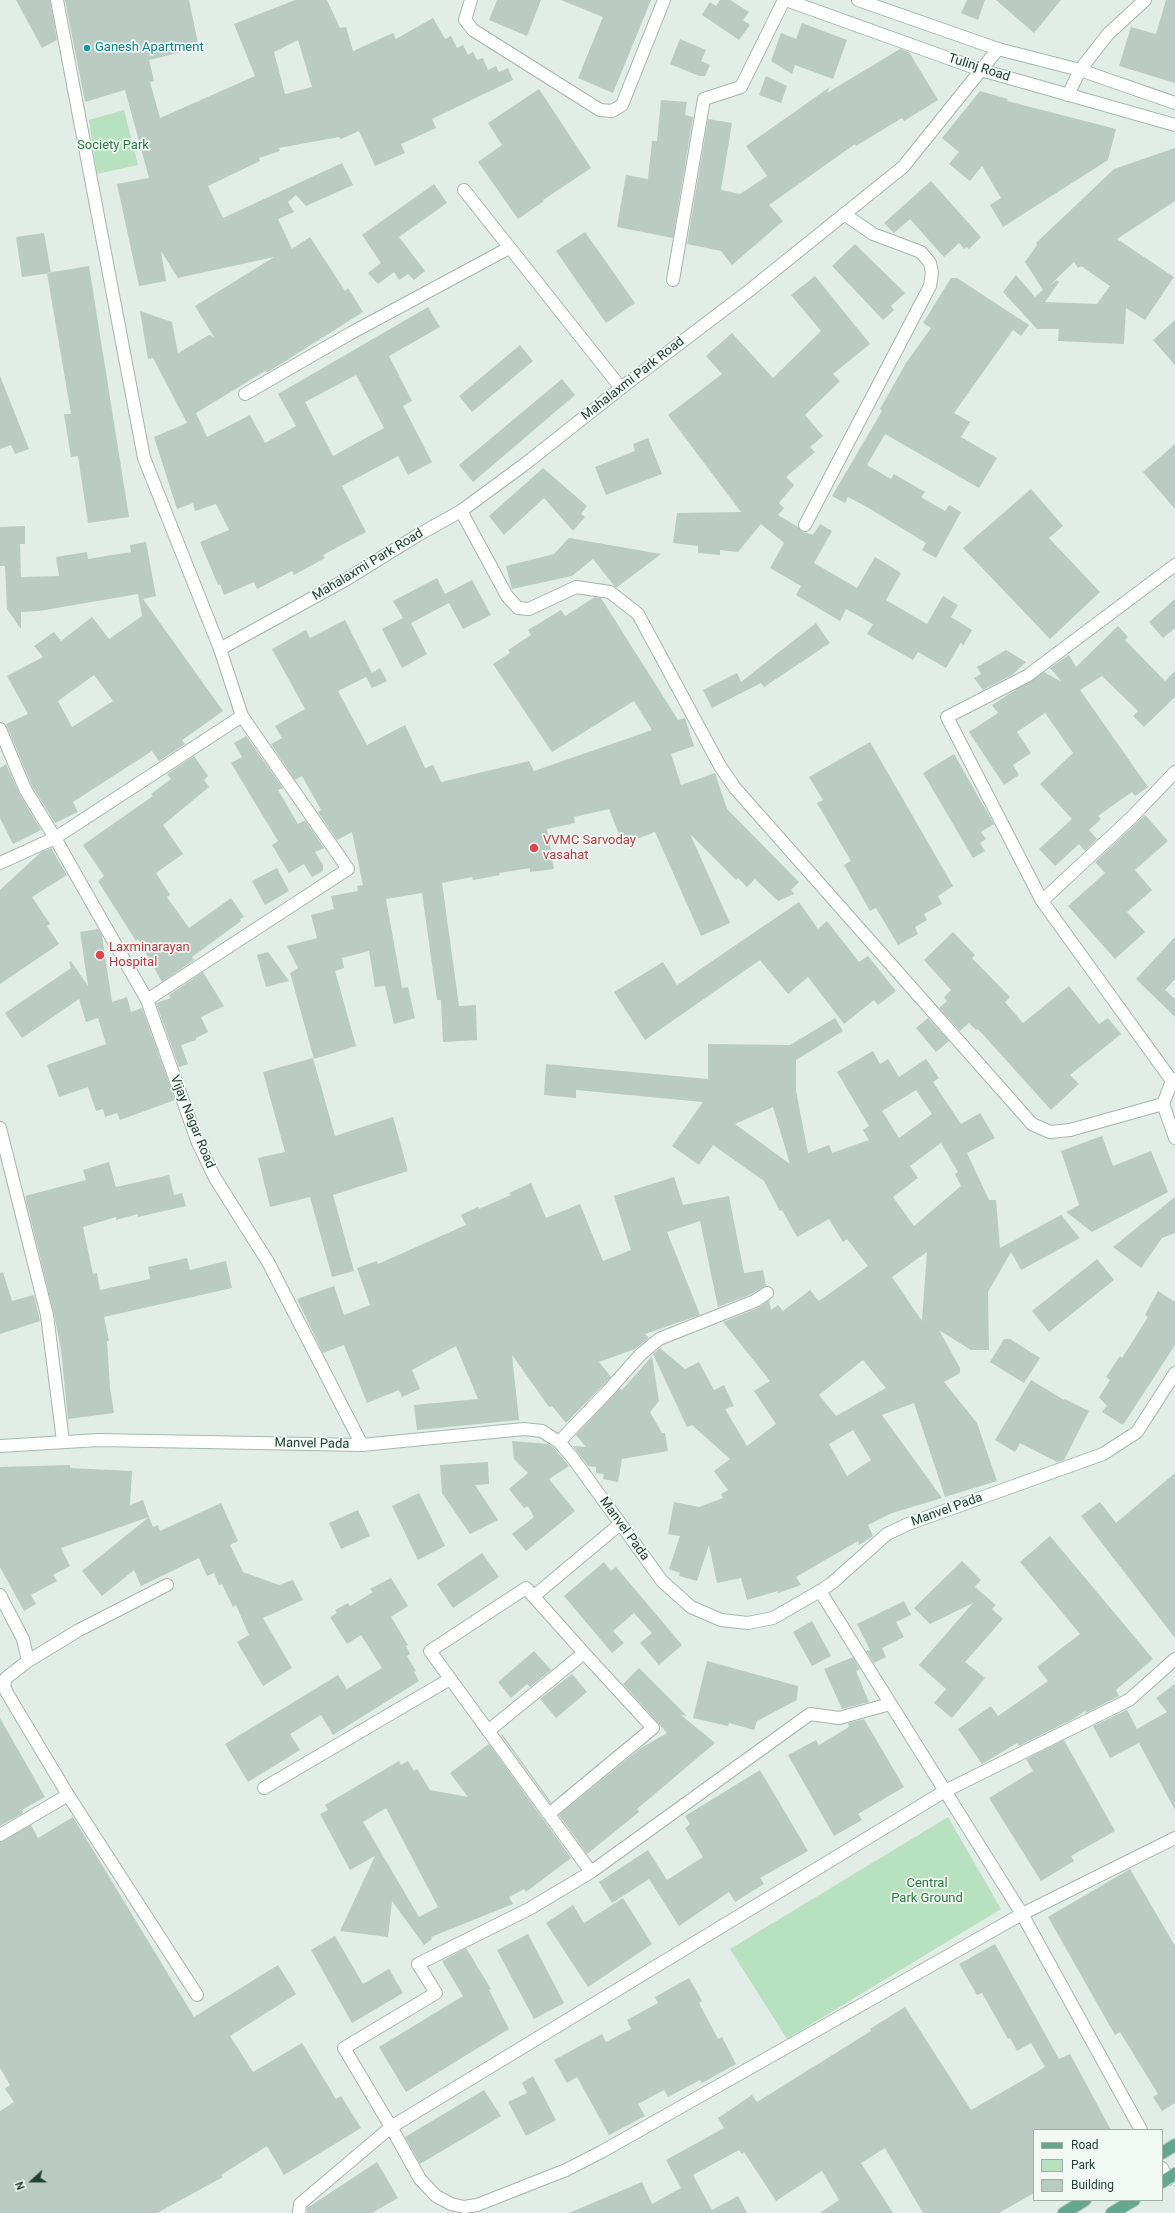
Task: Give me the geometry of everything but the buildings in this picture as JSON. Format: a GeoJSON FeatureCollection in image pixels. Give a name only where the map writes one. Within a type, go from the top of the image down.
{"type":"FeatureCollection","features":[{"type":"Feature","properties":{"kind":"main road"},"geometry":{"type":"LineString","coordinates":[[1163,2152],[1175,2145]]}},
{"type":"Feature","properties":{"kind":"main road"},"geometry":{"type":"LineString","coordinates":[[1064,2213],[1083,2201]]}},
{"type":"Feature","properties":{"kind":"main road"},"geometry":{"type":"LineString","coordinates":[[1112,2213],[1132,2201]]}},
{"type":"Feature","properties":{"kind":"street"},"geometry":{"type":"LineString","coordinates":[[57,0],[144,458],[220,649],[242,716],[348,869],[146,1000]]}},
{"type":"Feature","properties":{"kind":"street"},"geometry":{"type":"LineString","coordinates":[[471,0],[465,20],[473,30],[600,110],[612,111],[622,104],[664,0]]}},
{"type":"Feature","properties":{"kind":"street"},"geometry":{"type":"LineString","coordinates":[[673,280],[704,99],[741,87],[785,0]]}},
{"type":"Feature","properties":{"kind":"street","name":"Tulinj Road"},"geometry":{"type":"LineString","coordinates":[[785,0],[981,70],[1175,125]]}},
{"type":"Feature","properties":{"kind":"street","name":"Tulinj Road"},"geometry":{"type":"LineString","coordinates":[[858,0],[998,49],[1080,70],[1175,103]]}},
{"type":"Feature","properties":{"kind":"street"},"geometry":{"type":"LineString","coordinates":[[1068,95],[1080,70],[1108,34],[1144,0]]}},
{"type":"Feature","properties":{"kind":"street","name":"Mahalaxmi Park Road"},"geometry":{"type":"LineString","coordinates":[[220,649],[347,579],[418,535],[461,511],[525,464],[620,388],[750,290],[903,167],[998,49]]}},
{"type":"Feature","properties":{"kind":"street"},"geometry":{"type":"LineString","coordinates":[[464,190],[620,388]]}},
{"type":"Feature","properties":{"kind":"street"},"geometry":{"type":"LineString","coordinates":[[805,525],[930,286],[932,273],[930,263],[921,252],[873,234],[844,214]]}},
{"type":"Feature","properties":{"kind":"street"},"geometry":{"type":"LineString","coordinates":[[245,394],[364,326],[509,248]]}},
{"type":"Feature","properties":{"kind":"street"},"geometry":{"type":"LineString","coordinates":[[461,511],[506,596],[518,608],[529,609],[576,587],[610,592],[638,614],[720,766],[734,788],[1032,1124],[1050,1132],[1070,1130],[1163,1104]]}},
{"type":"Feature","properties":{"kind":"street"},"geometry":{"type":"LineString","coordinates":[[1175,565],[1028,676],[947,717],[1042,901],[1174,1080],[1163,1104],[1175,1138]]}},
{"type":"Feature","properties":{"kind":"street"},"geometry":{"type":"LineString","coordinates":[[0,863],[55,838],[242,716]]}},
{"type":"Feature","properties":{"kind":"street","name":"Vijay Nagar Road"},"geometry":{"type":"LineString","coordinates":[[0,729],[25,789],[55,838],[146,1000],[198,1143],[215,1178],[268,1262],[362,1445]]}},
{"type":"Feature","properties":{"kind":"street"},"geometry":{"type":"LineString","coordinates":[[1042,901],[1132,817],[1175,772]]}},
{"type":"Feature","properties":{"kind":"street"},"geometry":{"type":"LineString","coordinates":[[0,1128],[47,1315],[62,1442]]}},
{"type":"Feature","properties":{"kind":"street"},"geometry":{"type":"LineString","coordinates":[[558,1442],[640,1356],[659,1339],[755,1301],[768,1293]]}},
{"type":"Feature","properties":{"kind":"street","name":"Manvel Pada"},"geometry":{"type":"LineString","coordinates":[[0,1446],[99,1440],[362,1445],[524,1429],[542,1431],[558,1442],[662,1581],[691,1608],[721,1620],[748,1623],[773,1618],[820,1592],[887,1534],[908,1524],[1103,1454],[1137,1432],[1173,1381]]}},
{"type":"Feature","properties":{"kind":"street"},"geometry":{"type":"LineString","coordinates":[[534,1596],[620,1524]]}},
{"type":"Feature","properties":{"kind":"street"},"geometry":{"type":"LineString","coordinates":[[167,1585],[79,1630],[28,1661],[6,1678],[4,1686],[68,1795],[197,1995]]}},
{"type":"Feature","properties":{"kind":"street"},"geometry":{"type":"LineString","coordinates":[[549,1814],[653,1728],[526,1588],[430,1651],[488,1731],[549,1814],[592,1872]]}},
{"type":"Feature","properties":{"kind":"street"},"geometry":{"type":"LineString","coordinates":[[820,1592],[1022,1914],[1140,2129]]}},
{"type":"Feature","properties":{"kind":"street"},"geometry":{"type":"LineString","coordinates":[[0,1595],[23,1639],[28,1661]]}},
{"type":"Feature","properties":{"kind":"street"},"geometry":{"type":"LineString","coordinates":[[488,1731],[584,1653]]}},
{"type":"Feature","properties":{"kind":"street"},"geometry":{"type":"LineString","coordinates":[[299,2213],[300,2204],[391,2127],[945,1791],[1128,1700],[1175,1659]]}},
{"type":"Feature","properties":{"kind":"street"},"geometry":{"type":"LineString","coordinates":[[264,1788],[450,1679]]}},
{"type":"Feature","properties":{"kind":"street"},"geometry":{"type":"LineString","coordinates":[[890,1704],[839,1718],[810,1714],[592,1872],[529,1909],[418,1964],[436,1992],[344,2048],[420,2179],[436,2196],[451,2204],[464,2207],[477,2206],[566,2170],[603,2151],[1022,1914],[1175,1838]]}},
{"type":"Feature","properties":{"kind":"street"},"geometry":{"type":"LineString","coordinates":[[0,1835],[68,1795]]}},
{"type":"Feature","properties":{"kind":"green space","name":"Society Park"},"geometry":{"type":"Polygon","coordinates":[[[124,110],[138,165],[97,174],[89,120],[124,110]]]}},
{"type":"Feature","properties":{"kind":"green space","name":"Central Park Ground"},"geometry":{"type":"Polygon","coordinates":[[[948,1817],[1001,1909],[787,2039],[730,1949],[948,1817]]]}},
{"type":"Feature","properties":{"kind":"place","name":"Ganesh Apartment"},"geometry":{"type":"Point","coordinates":[87,48]}},
{"type":"Feature","properties":{"kind":"place","name":"VVMC Sarvoday vasahat"},"geometry":{"type":"Point","coordinates":[534,848]}},
{"type":"Feature","properties":{"kind":"place","name":"Laxminarayan Hospital"},"geometry":{"type":"Point","coordinates":[100,955]}}]}
